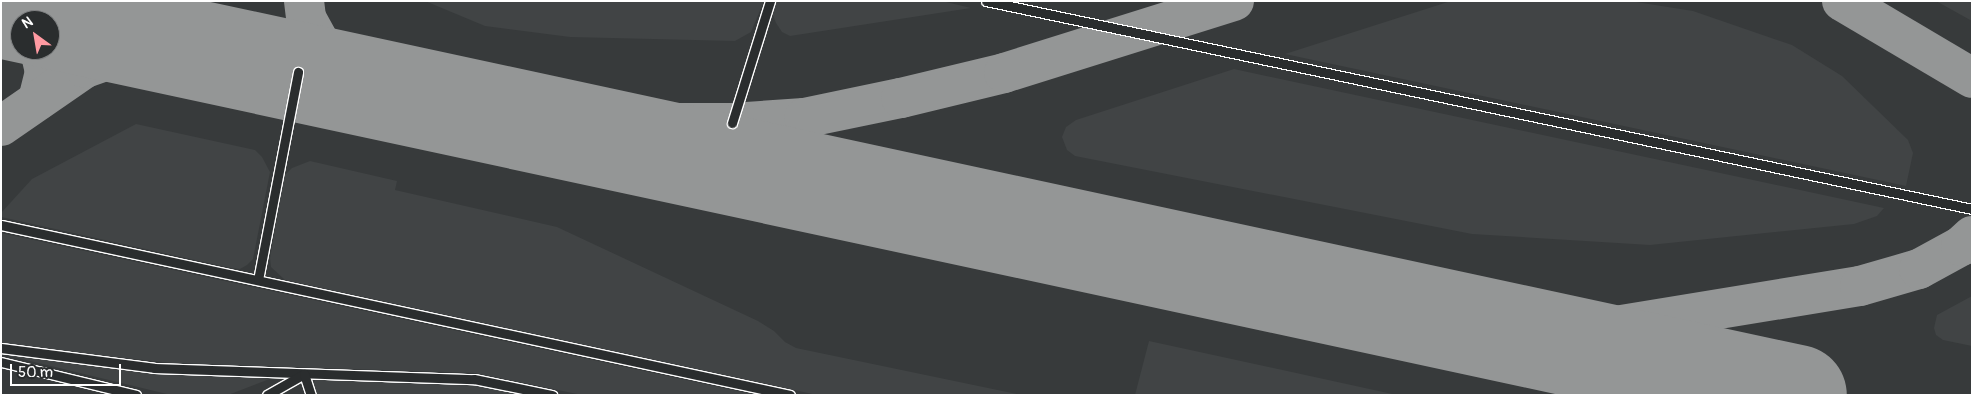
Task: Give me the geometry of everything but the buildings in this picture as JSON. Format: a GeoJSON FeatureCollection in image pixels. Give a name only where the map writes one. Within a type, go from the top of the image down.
{"type":"FeatureCollection","features":[{"type":"Feature","properties":{"kind":"lane"},"geometry":{"type":"LineString","coordinates":[[732,123],[770,1]]}},
{"type":"Feature","properties":{"kind":"lane"},"geometry":{"type":"LineString","coordinates":[[986,1],[1972,209]]}},
{"type":"Feature","properties":{"kind":"lane"},"geometry":{"type":"LineString","coordinates":[[258,280],[298,72]]}},
{"type":"Feature","properties":{"kind":"lane"},"geometry":{"type":"LineString","coordinates":[[1,225],[790,395]]}},
{"type":"Feature","properties":{"kind":"lane"},"geometry":{"type":"LineString","coordinates":[[1,348],[154,368],[474,380],[552,395]]}},
{"type":"Feature","properties":{"kind":"lane"},"geometry":{"type":"LineString","coordinates":[[1,362],[136,395]]}},
{"type":"Feature","properties":{"kind":"lane"},"geometry":{"type":"LineString","coordinates":[[267,395],[304,374]]}},
{"type":"Feature","properties":{"kind":"lane"},"geometry":{"type":"LineString","coordinates":[[304,374],[311,395]]}},
{"type":"Feature","properties":{"kind":"shaded area"},"geometry":{"type":"Polygon","coordinates":[[[1,1],[1972,1],[1972,395],[1,395],[1,1]]]}},
{"type":"Feature","properties":{"kind":"shaded area"},"geometry":{"type":"Polygon","coordinates":[[[425,1],[764,1],[751,32],[735,41],[570,37],[485,26],[425,1]]]}},
{"type":"Feature","properties":{"kind":"shaded area"},"geometry":{"type":"Polygon","coordinates":[[[776,1],[942,1],[971,8],[790,36],[782,32],[776,23],[773,15],[776,1]]]}},
{"type":"Feature","properties":{"kind":"shaded area"},"geometry":{"type":"Polygon","coordinates":[[[1451,1],[1630,1],[1693,11],[1792,45],[1842,76],[1908,140],[1913,153],[1906,186],[1285,54],[1451,1]]]}},
{"type":"Feature","properties":{"kind":"shaded area"},"geometry":{"type":"Polygon","coordinates":[[[1936,1],[1972,1],[1972,21],[1936,1]]]}},
{"type":"Feature","properties":{"kind":"shaded area"},"geometry":{"type":"Polygon","coordinates":[[[1234,69],[1884,208],[1877,216],[1854,224],[1650,245],[1472,234],[1075,156],[1067,150],[1062,137],[1066,127],[1076,120],[1234,69]]]}},
{"type":"Feature","properties":{"kind":"shaded area"},"geometry":{"type":"Polygon","coordinates":[[[136,124],[255,150],[262,157],[270,172],[253,259],[247,265],[240,269],[231,268],[1,217],[1,213],[32,179],[136,124]]]}},
{"type":"Feature","properties":{"kind":"shaded area"},"geometry":{"type":"Polygon","coordinates":[[[310,161],[397,181],[395,190],[557,227],[758,321],[796,348],[1022,395],[817,395],[285,280],[271,267],[270,258],[284,176],[292,168],[310,161]]]}},
{"type":"Feature","properties":{"kind":"shaded area"},"geometry":{"type":"Polygon","coordinates":[[[1,233],[756,395],[582,395],[475,373],[172,363],[1,345],[1,233]]]}},
{"type":"Feature","properties":{"kind":"shaded area"},"geometry":{"type":"Polygon","coordinates":[[[1972,296],[1972,346],[1943,340],[1936,335],[1934,328],[1937,315],[1972,296]]]}},
{"type":"Feature","properties":{"kind":"shaded area"},"geometry":{"type":"Polygon","coordinates":[[[1149,341],[1397,395],[1135,395],[1149,341]]]}},
{"type":"Feature","properties":{"kind":"shaded area"},"geometry":{"type":"Polygon","coordinates":[[[1,352],[154,368],[285,373],[228,395],[171,395],[1,354],[1,352]]]}},
{"type":"Feature","properties":{"kind":"shaded area"},"geometry":{"type":"Polygon","coordinates":[[[315,380],[479,385],[529,395],[311,395],[312,385],[315,380]]]}},
{"type":"Feature","properties":{"kind":"taxiway"},"geometry":{"type":"LineString","coordinates":[[75,24],[127,26],[177,10],[190,1]]}},
{"type":"Feature","properties":{"kind":"taxiway"},"geometry":{"type":"LineString","coordinates":[[304,1],[306,18],[323,49],[362,85]]}},
{"type":"Feature","properties":{"kind":"taxiway"},"geometry":{"type":"LineString","coordinates":[[501,116],[673,123],[732,123],[804,118],[901,98],[1004,73],[1234,1]]}},
{"type":"Feature","properties":{"kind":"taxiway"},"geometry":{"type":"LineString","coordinates":[[1842,1],[1972,78]]}},
{"type":"Feature","properties":{"kind":"taxiway"},"geometry":{"type":"LineString","coordinates":[[1,16],[10,21]]}},
{"type":"Feature","properties":{"kind":"taxiway"},"geometry":{"type":"LineString","coordinates":[[1,126],[85,68],[128,53],[184,47]]}},
{"type":"Feature","properties":{"kind":"taxiway"},"geometry":{"type":"LineString","coordinates":[[38,100],[45,72],[42,60]]}},
{"type":"Feature","properties":{"kind":"taxiway"},"geometry":{"type":"LineString","coordinates":[[1536,339],[1860,286],[1919,269],[1961,246],[1972,236]]}},
{"type":"Feature","properties":{"kind":"runway"},"geometry":{"type":"LineString","coordinates":[[1,8],[1797,395]]}}]}
